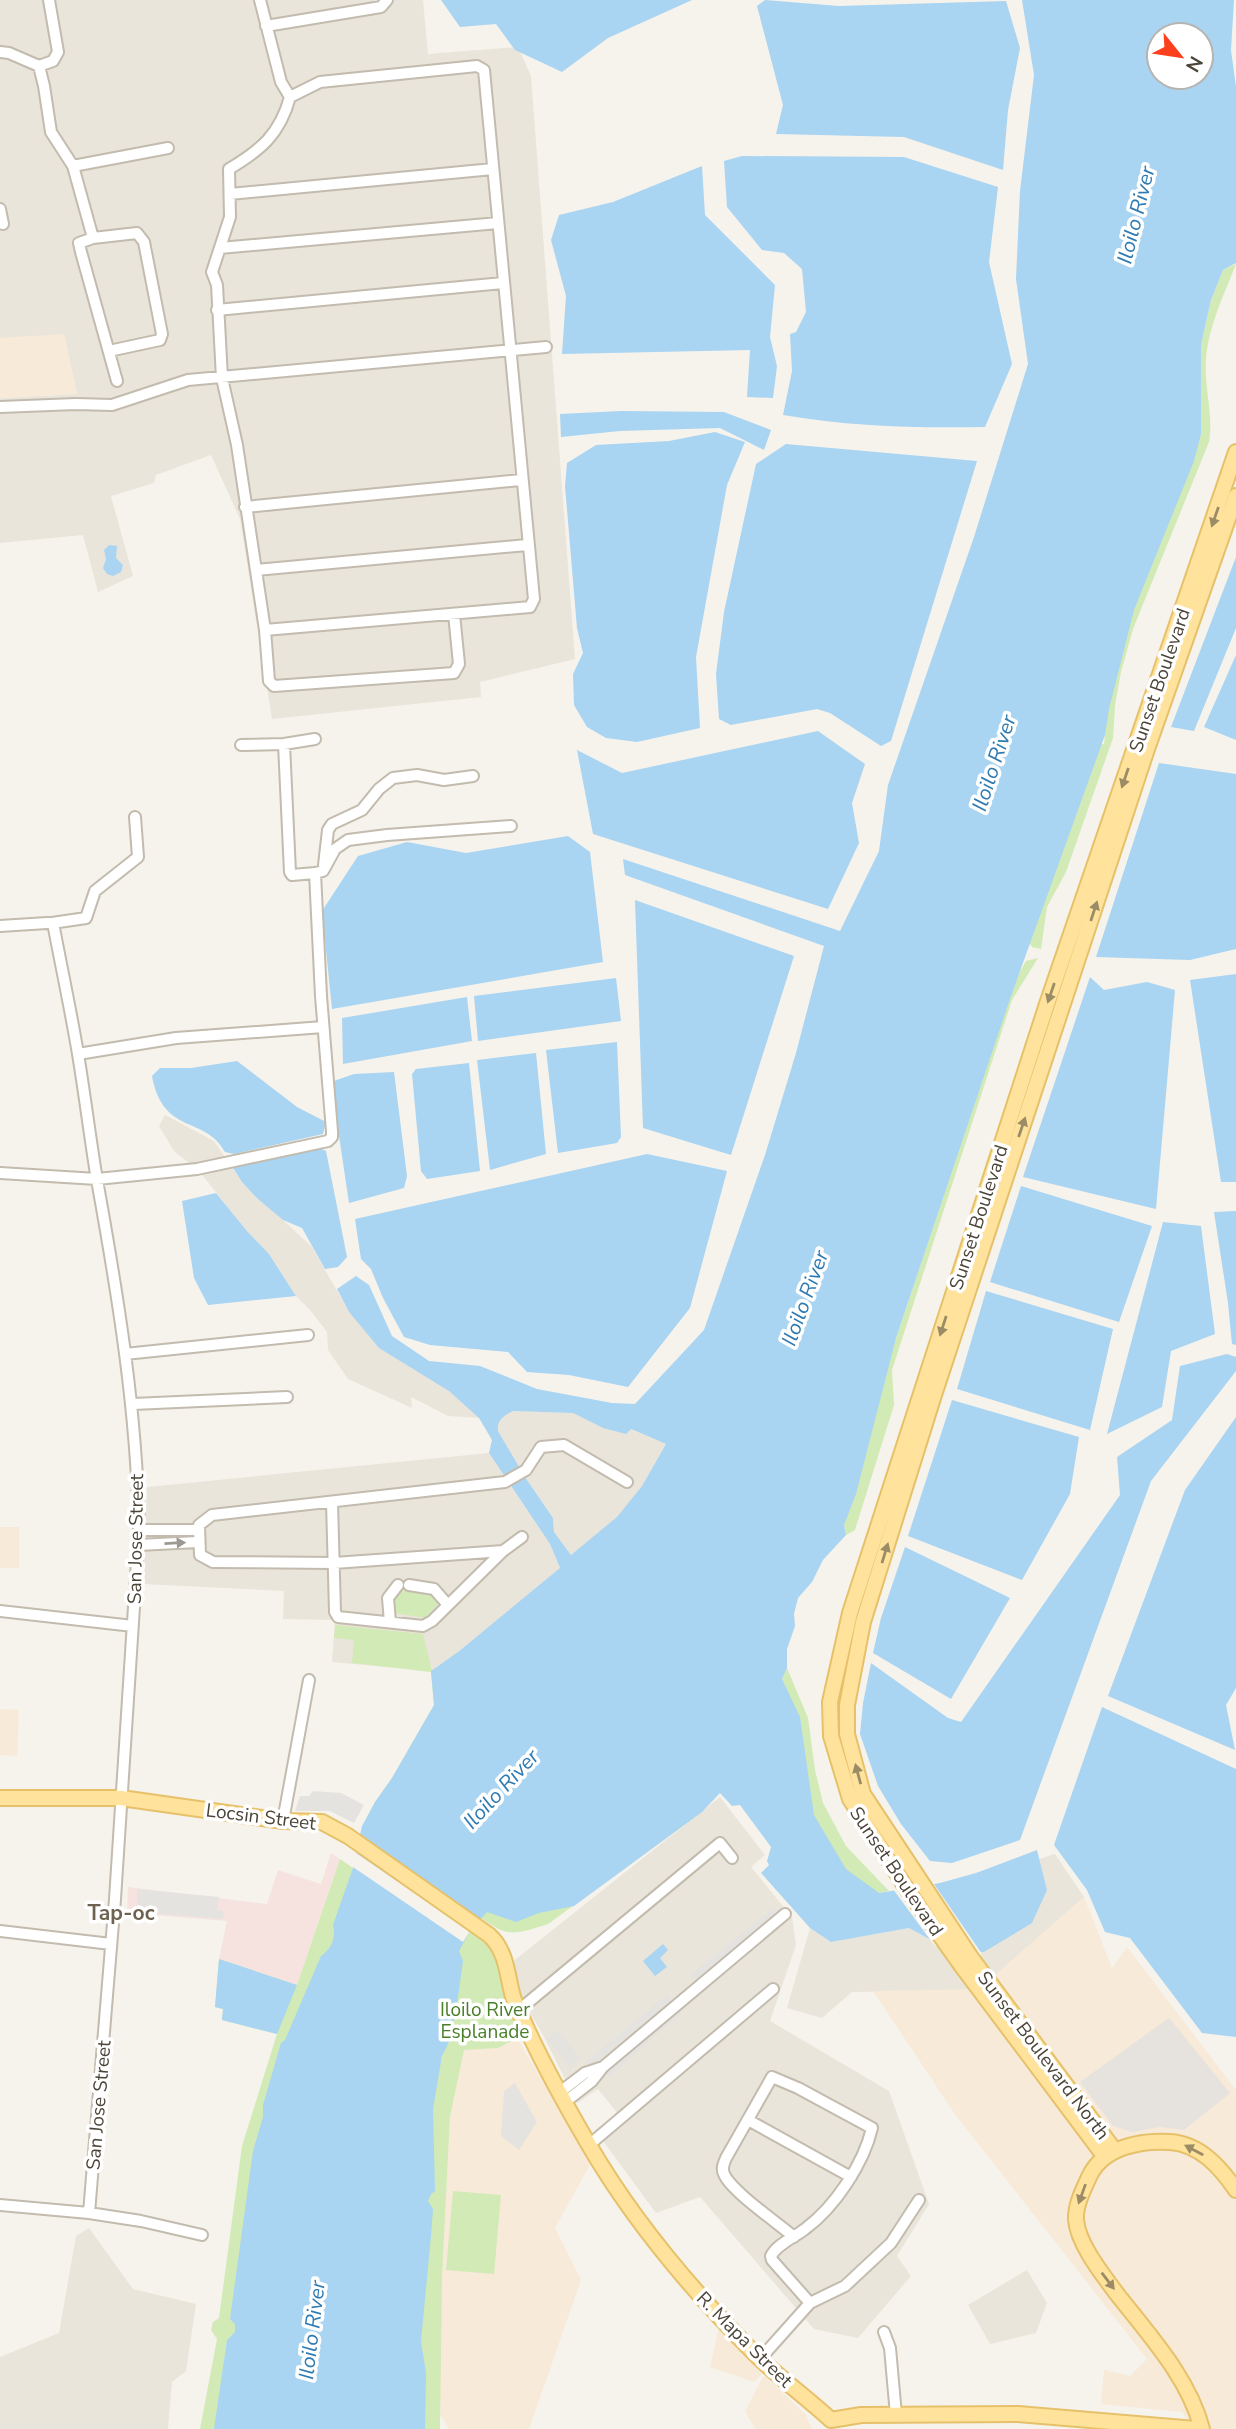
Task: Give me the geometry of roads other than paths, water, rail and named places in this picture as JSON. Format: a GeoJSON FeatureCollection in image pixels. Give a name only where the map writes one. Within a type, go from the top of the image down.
{"type":"FeatureCollection","features":[{"type":"Feature","properties":{"kind":"main road","name":"Sunset Boulevard"},"geometry":{"type":"LineString","coordinates":[[978,1238],[1047,1004],[1236,452]]}},
{"type":"Feature","properties":{"kind":"main road","name":"Sunset Boulevard"},"geometry":{"type":"LineString","coordinates":[[967,1962],[850,1799],[831,1736],[831,1702],[850,1613],[1236,496]]}},
{"type":"Feature","properties":{"kind":"main road","name":"Locsin Street"},"geometry":{"type":"LineString","coordinates":[[0,1798],[121,1798],[283,1821],[322,1822],[348,1836],[489,1935]]}},
{"type":"Feature","properties":{"kind":"main road","name":"R. Mapa Street"},"geometry":{"type":"LineString","coordinates":[[489,1935],[504,1957],[519,2010],[563,2097],[617,2191],[648,2234],[706,2303],[829,2424],[834,2417],[861,2415],[1018,2414],[1196,2429]]}},
{"type":"Feature","properties":{"kind":"main road","name":"Sunset Boulevard North"},"geometry":{"type":"LineString","coordinates":[[967,1962],[1110,2154]]}},
{"type":"Feature","properties":{"kind":"main road","name":"Sunset Boulevard North"},"geometry":{"type":"LineString","coordinates":[[1202,2429],[1189,2392],[1088,2255],[1076,2221],[1081,2194],[1094,2168],[1110,2154],[1137,2144],[1171,2142],[1187,2145],[1215,2163],[1236,2190]]}},
{"type":"Feature","properties":{"kind":"street"},"geometry":{"type":"LineString","coordinates":[[0,52],[39,66],[53,61],[57,55],[49,0]]}},
{"type":"Feature","properties":{"kind":"street"},"geometry":{"type":"LineString","coordinates":[[260,0],[281,82],[290,97]]}},
{"type":"Feature","properties":{"kind":"street"},"geometry":{"type":"LineString","coordinates":[[266,26],[381,7],[387,0]]}},
{"type":"Feature","properties":{"kind":"street"},"geometry":{"type":"LineString","coordinates":[[39,66],[51,132],[73,166],[93,238]]}},
{"type":"Feature","properties":{"kind":"street"},"geometry":{"type":"LineString","coordinates":[[265,630],[530,607],[534,599],[484,70],[481,67],[320,82],[290,97],[281,125],[262,148],[229,169],[230,217],[212,272],[217,285],[222,378],[237,445],[265,630],[269,681],[274,686],[454,673],[459,664],[454,614]]}},
{"type":"Feature","properties":{"kind":"street"},"geometry":{"type":"LineString","coordinates":[[73,166],[168,148]]}},
{"type":"Feature","properties":{"kind":"street"},"geometry":{"type":"LineString","coordinates":[[230,194],[493,169]]}},
{"type":"Feature","properties":{"kind":"street"},"geometry":{"type":"LineString","coordinates":[[0,209],[3,224]]}},
{"type":"Feature","properties":{"kind":"street"},"geometry":{"type":"LineString","coordinates":[[220,248],[498,223]]}},
{"type":"Feature","properties":{"kind":"street"},"geometry":{"type":"LineString","coordinates":[[109,351],[160,340],[162,334],[142,237],[137,233],[93,238],[79,243],[117,381]]}},
{"type":"Feature","properties":{"kind":"street"},"geometry":{"type":"LineString","coordinates":[[217,310],[503,283]]}},
{"type":"Feature","properties":{"kind":"street"},"geometry":{"type":"LineString","coordinates":[[0,407],[112,405],[188,380],[546,347]]}},
{"type":"Feature","properties":{"kind":"street"},"geometry":{"type":"LineString","coordinates":[[246,507],[521,480]]}},
{"type":"Feature","properties":{"kind":"street"},"geometry":{"type":"LineString","coordinates":[[256,570],[527,545]]}},
{"type":"Feature","properties":{"kind":"street"},"geometry":{"type":"LineString","coordinates":[[241,745],[284,744],[316,739]]}},
{"type":"Feature","properties":{"kind":"street"},"geometry":{"type":"LineString","coordinates":[[284,744],[290,872],[319,872]]}},
{"type":"Feature","properties":{"kind":"street"},"geometry":{"type":"LineString","coordinates":[[0,1172],[97,1179],[197,1169],[328,1141],[332,1137],[332,1131],[323,1027],[319,872],[328,830],[332,824],[362,810],[379,789],[393,778],[417,775],[444,780],[473,776]]}},
{"type":"Feature","properties":{"kind":"street"},"geometry":{"type":"LineString","coordinates":[[0,926],[86,918],[95,891],[138,857],[135,817]]}},
{"type":"Feature","properties":{"kind":"street"},"geometry":{"type":"LineString","coordinates":[[319,872],[335,849],[348,840],[511,826]]}},
{"type":"Feature","properties":{"kind":"street","name":"San Jose Street"},"geometry":{"type":"LineString","coordinates":[[52,923],[78,1054],[115,1278],[133,1404],[139,1530],[111,1944],[89,2213]]}},
{"type":"Feature","properties":{"kind":"street"},"geometry":{"type":"LineString","coordinates":[[78,1054],[176,1038],[323,1027]]}},
{"type":"Feature","properties":{"kind":"street"},"geometry":{"type":"LineString","coordinates":[[125,1354],[308,1335]]}},
{"type":"Feature","properties":{"kind":"street"},"geometry":{"type":"LineString","coordinates":[[133,1404],[287,1397]]}},
{"type":"Feature","properties":{"kind":"street"},"geometry":{"type":"LineString","coordinates":[[503,1551],[334,1563],[213,1562],[200,1555],[198,1536],[199,1525],[212,1515],[505,1482],[526,1470],[541,1447],[564,1445],[627,1482]]}},
{"type":"Feature","properties":{"kind":"street"},"geometry":{"type":"LineString","coordinates":[[331,1502],[335,1612],[338,1616],[423,1626],[432,1621],[503,1551],[522,1537]]}},
{"type":"Feature","properties":{"kind":"street"},"geometry":{"type":"LineString","coordinates":[[139,1530],[198,1536]]}},
{"type":"Feature","properties":{"kind":"street"},"geometry":{"type":"LineString","coordinates":[[138,1545],[198,1536]]}},
{"type":"Feature","properties":{"kind":"street"},"geometry":{"type":"LineString","coordinates":[[390,1622],[388,1598],[403,1585],[434,1589],[449,1605]]}},
{"type":"Feature","properties":{"kind":"street"},"geometry":{"type":"LineString","coordinates":[[0,1611],[133,1626]]}},
{"type":"Feature","properties":{"kind":"street"},"geometry":{"type":"LineString","coordinates":[[283,1821],[309,1679]]}},
{"type":"Feature","properties":{"kind":"street"},"geometry":{"type":"LineString","coordinates":[[519,2010],[720,1843],[732,1858]]}},
{"type":"Feature","properties":{"kind":"street"},"geometry":{"type":"LineString","coordinates":[[563,2097],[592,2081],[603,2067],[785,1914]]}},
{"type":"Feature","properties":{"kind":"street"},"geometry":{"type":"LineString","coordinates":[[0,1931],[111,1944]]}},
{"type":"Feature","properties":{"kind":"street"},"geometry":{"type":"LineString","coordinates":[[589,2145],[773,1989]]}},
{"type":"Feature","properties":{"kind":"street"},"geometry":{"type":"LineString","coordinates":[[794,2237],[737,2189],[724,2174],[723,2165],[772,2077],[870,2126],[872,2130],[851,2177],[816,2220],[794,2237],[773,2251],[771,2256],[810,2303]]}},
{"type":"Feature","properties":{"kind":"street"},"geometry":{"type":"LineString","coordinates":[[748,2120],[851,2177]]}},
{"type":"Feature","properties":{"kind":"street"},"geometry":{"type":"LineString","coordinates":[[760,2359],[810,2303],[845,2286],[867,2267],[891,2243],[919,2200]]}},
{"type":"Feature","properties":{"kind":"street"},"geometry":{"type":"LineString","coordinates":[[0,2205],[89,2213],[202,2235]]}},
{"type":"Feature","properties":{"kind":"street"},"geometry":{"type":"LineString","coordinates":[[884,2332],[890,2348],[896,2415]]}},
{"type":"Feature","properties":{"kind":"water"},"geometry":{"type":"Polygon","coordinates":[[[441,0],[692,0],[608,38],[562,72],[515,50],[496,24],[460,27],[441,0]]]}},
{"type":"Feature","properties":{"kind":"water"},"geometry":{"type":"Polygon","coordinates":[[[765,0],[839,6],[1006,1],[1020,48],[1008,110],[1003,170],[904,137],[776,134],[783,105],[757,6],[765,0]]]}},
{"type":"Feature","properties":{"kind":"water","name":"Iloilo River"},"geometry":{"type":"Polygon","coordinates":[[[1022,0],[1234,0],[1231,50],[1236,87],[1236,263],[1223,270],[1211,300],[1201,345],[1201,434],[1194,461],[1134,610],[1105,735],[1010,999],[896,1338],[856,1494],[844,1525],[846,1535],[823,1560],[812,1582],[798,1598],[794,1614],[795,1626],[787,1649],[787,1668],[782,1679],[800,1717],[814,1815],[846,1869],[879,1893],[940,1883],[976,1873],[1037,1850],[1047,1890],[1032,1923],[984,1952],[951,1951],[909,1928],[831,1942],[810,1928],[761,1873],[769,1865],[767,1861],[771,1847],[740,1805],[732,1806],[720,1793],[702,1812],[574,1906],[539,1913],[516,1922],[487,1912],[470,1931],[459,1951],[463,1961],[457,2004],[449,2042],[442,2056],[433,2109],[435,2191],[428,2201],[433,2209],[421,2341],[426,2373],[425,2429],[214,2429],[227,2340],[235,2332],[235,2324],[230,2319],[253,2151],[263,2117],[263,2105],[281,2043],[285,2040],[321,1956],[332,1942],[333,1925],[353,1868],[362,1826],[434,1705],[431,1671],[560,1568],[550,1544],[489,1453],[492,1440],[479,1418],[449,1391],[379,1348],[349,1312],[337,1289],[356,1276],[369,1285],[392,1336],[429,1361],[480,1366],[537,1389],[612,1403],[635,1404],[704,1330],[765,1155],[796,1053],[824,946],[625,875],[623,859],[840,931],[879,851],[888,785],[974,537],[1028,364],[1016,279],[1020,191],[1034,75],[1022,0]],[[513,1411],[501,1419],[498,1431],[553,1518],[554,1532],[571,1555],[617,1517],[642,1486],[666,1444],[631,1429],[626,1434],[603,1428],[573,1413],[513,1411]]]}},
{"type":"Feature","properties":{"kind":"water"},"geometry":{"type":"Polygon","coordinates":[[[742,156],[904,157],[998,187],[989,262],[1012,364],[985,427],[884,426],[783,415],[792,371],[790,334],[796,332],[806,312],[802,269],[784,253],[762,250],[727,207],[724,161],[742,156]]]}},
{"type":"Feature","properties":{"kind":"water"},"geometry":{"type":"Polygon","coordinates":[[[702,166],[705,215],[775,285],[770,337],[777,366],[773,398],[747,397],[750,350],[562,354],[566,296],[551,240],[559,215],[613,202],[702,166]]]}},
{"type":"Feature","properties":{"kind":"water"},"geometry":{"type":"Polygon","coordinates":[[[621,411],[724,412],[771,430],[764,450],[720,428],[620,431],[561,437],[560,414],[621,411]]]}},
{"type":"Feature","properties":{"kind":"water"},"geometry":{"type":"Polygon","coordinates":[[[715,432],[745,442],[727,485],[696,657],[700,728],[637,742],[606,738],[587,727],[574,705],[573,674],[583,653],[577,628],[565,486],[567,463],[596,445],[669,441],[715,432]]]}},
{"type":"Feature","properties":{"kind":"water"},"geometry":{"type":"Polygon","coordinates":[[[786,444],[977,461],[891,741],[881,746],[830,713],[817,709],[731,725],[719,719],[716,674],[724,612],[756,464],[786,444]]]}},
{"type":"Feature","properties":{"kind":"water"},"geometry":{"type":"Polygon","coordinates":[[[109,545],[117,546],[116,558],[123,565],[121,572],[113,576],[107,574],[103,568],[106,559],[104,550],[109,545]]]}},
{"type":"Feature","properties":{"kind":"water"},"geometry":{"type":"Polygon","coordinates":[[[1236,557],[1236,628],[1194,731],[1171,727],[1236,557]]]}},
{"type":"Feature","properties":{"kind":"water"},"geometry":{"type":"Polygon","coordinates":[[[1236,655],[1236,740],[1204,727],[1236,655]]]}},
{"type":"Feature","properties":{"kind":"water"},"geometry":{"type":"Polygon","coordinates":[[[818,731],[865,764],[852,803],[859,843],[828,909],[593,834],[577,750],[622,773],[818,731]]]}},
{"type":"Feature","properties":{"kind":"water"},"geometry":{"type":"Polygon","coordinates":[[[1159,763],[1236,774],[1236,949],[1190,960],[1096,957],[1159,763]]]}},
{"type":"Feature","properties":{"kind":"water"},"geometry":{"type":"Polygon","coordinates":[[[568,836],[590,852],[603,962],[332,1009],[322,911],[358,856],[407,842],[466,853],[568,836]]]}},
{"type":"Feature","properties":{"kind":"water"},"geometry":{"type":"Polygon","coordinates":[[[635,900],[794,956],[731,1155],[643,1128],[635,900]]]}},
{"type":"Feature","properties":{"kind":"water"},"geometry":{"type":"Polygon","coordinates":[[[1236,974],[1236,1182],[1221,1182],[1190,980],[1236,974]]]}},
{"type":"Feature","properties":{"kind":"water"},"geometry":{"type":"Polygon","coordinates":[[[1090,977],[1104,990],[1147,982],[1175,990],[1156,1209],[1023,1177],[1090,977]]]}},
{"type":"Feature","properties":{"kind":"water"},"geometry":{"type":"Polygon","coordinates":[[[616,978],[621,1021],[478,1041],[474,996],[616,978]]]}},
{"type":"Feature","properties":{"kind":"water"},"geometry":{"type":"Polygon","coordinates":[[[467,997],[472,1041],[343,1064],[342,1018],[467,997]]]}},
{"type":"Feature","properties":{"kind":"water"},"geometry":{"type":"Polygon","coordinates":[[[617,1042],[621,1137],[617,1143],[558,1153],[546,1050],[617,1042]]]}},
{"type":"Feature","properties":{"kind":"water"},"geometry":{"type":"Polygon","coordinates":[[[536,1053],[546,1154],[490,1170],[477,1060],[536,1053]]]}},
{"type":"Feature","properties":{"kind":"water"},"geometry":{"type":"Polygon","coordinates":[[[237,1061],[297,1107],[326,1122],[323,1134],[234,1154],[225,1152],[207,1133],[175,1117],[157,1095],[152,1076],[160,1068],[191,1068],[237,1061]]]}},
{"type":"Feature","properties":{"kind":"water"},"geometry":{"type":"Polygon","coordinates":[[[469,1063],[480,1171],[427,1179],[421,1171],[412,1074],[416,1069],[469,1063]]]}},
{"type":"Feature","properties":{"kind":"water"},"geometry":{"type":"Polygon","coordinates":[[[394,1072],[407,1176],[404,1188],[349,1203],[331,1082],[354,1074],[394,1072]]]}},
{"type":"Feature","properties":{"kind":"water"},"geometry":{"type":"Polygon","coordinates":[[[317,1147],[326,1151],[347,1257],[338,1267],[325,1269],[302,1228],[283,1220],[258,1199],[231,1165],[317,1147]]]}},
{"type":"Feature","properties":{"kind":"water"},"geometry":{"type":"Polygon","coordinates":[[[647,1154],[727,1171],[690,1308],[628,1387],[569,1375],[527,1372],[508,1352],[430,1345],[404,1337],[371,1269],[361,1259],[355,1219],[647,1154]]]}},
{"type":"Feature","properties":{"kind":"water"},"geometry":{"type":"Polygon","coordinates":[[[1021,1186],[1152,1226],[1119,1322],[990,1282],[1021,1186]]]}},
{"type":"Feature","properties":{"kind":"water"},"geometry":{"type":"Polygon","coordinates":[[[216,1193],[269,1254],[296,1296],[208,1305],[194,1278],[182,1201],[216,1193]]]}},
{"type":"Feature","properties":{"kind":"water"},"geometry":{"type":"Polygon","coordinates":[[[1236,1211],[1236,1345],[1232,1344],[1214,1212],[1236,1211]]]}},
{"type":"Feature","properties":{"kind":"water"},"geometry":{"type":"Polygon","coordinates":[[[1163,1222],[1201,1226],[1215,1334],[1171,1351],[1162,1407],[1107,1434],[1163,1222]]]}},
{"type":"Feature","properties":{"kind":"water"},"geometry":{"type":"Polygon","coordinates":[[[986,1291],[1113,1329],[1090,1430],[957,1389],[986,1291]]]}},
{"type":"Feature","properties":{"kind":"water"},"geometry":{"type":"Polygon","coordinates":[[[1227,1354],[1236,1357],[1236,1371],[1151,1481],[1020,1840],[952,1863],[930,1861],[901,1824],[878,1786],[860,1734],[871,1663],[948,1718],[961,1722],[1120,1495],[1117,1457],[1172,1420],[1180,1366],[1227,1354]]]}},
{"type":"Feature","properties":{"kind":"water"},"geometry":{"type":"Polygon","coordinates":[[[952,1400],[1079,1437],[1070,1494],[1022,1580],[908,1536],[952,1400]]]}},
{"type":"Feature","properties":{"kind":"water"},"geometry":{"type":"Polygon","coordinates":[[[1236,1417],[1236,1688],[1226,1705],[1235,1750],[1108,1696],[1185,1490],[1236,1417]]]}},
{"type":"Feature","properties":{"kind":"water"},"geometry":{"type":"Polygon","coordinates":[[[905,1547],[1010,1598],[951,1699],[873,1653],[881,1618],[905,1547]]]}},
{"type":"Feature","properties":{"kind":"water"},"geometry":{"type":"Polygon","coordinates":[[[1102,1707],[1236,1769],[1236,2037],[1202,2033],[1130,1938],[1105,1932],[1087,1890],[1054,1845],[1102,1707]]]}},
{"type":"Feature","properties":{"kind":"water"},"geometry":{"type":"Polygon","coordinates":[[[663,1944],[668,1950],[660,1958],[667,1967],[655,1976],[643,1961],[663,1944]]]}},
{"type":"Feature","properties":{"kind":"water"},"geometry":{"type":"Polygon","coordinates":[[[219,1959],[297,1985],[277,2034],[222,2020],[223,2009],[215,2007],[219,1959]]]}},
{"type":"Feature","properties":{"kind":"district","name":"Tap-oc"},"geometry":{"type":"Point","coordinates":[121,1913]}},
{"type":"Feature","properties":{"kind":"park label","name":"Iloilo River Esplanade"},"geometry":{"type":"Point","coordinates":[485,2020]}}]}
